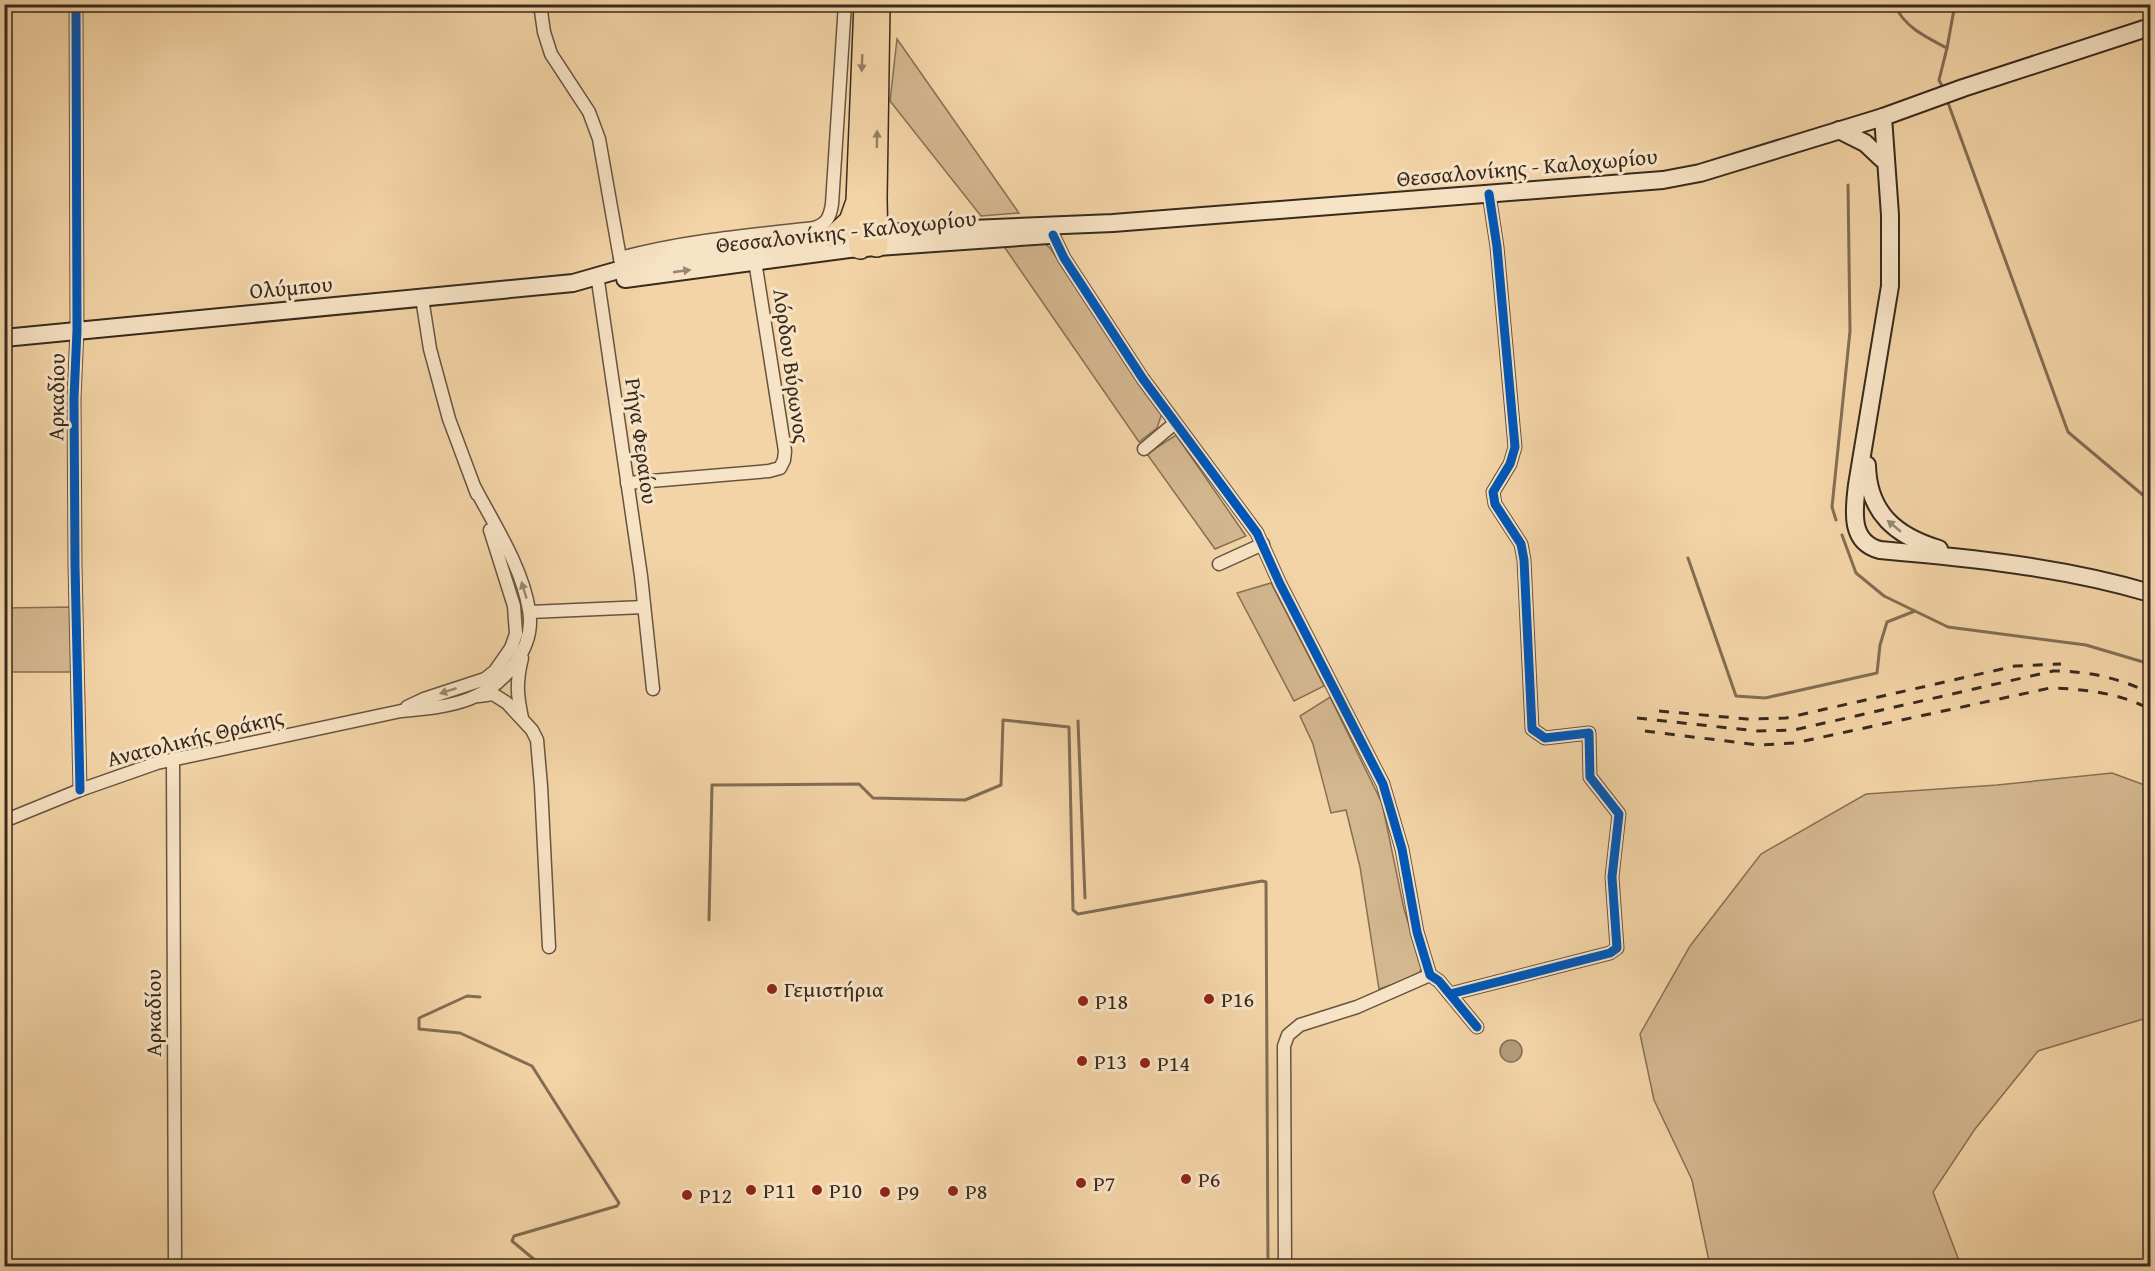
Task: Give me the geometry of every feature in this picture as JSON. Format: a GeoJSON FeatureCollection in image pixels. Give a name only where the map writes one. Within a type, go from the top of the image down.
{"type":"FeatureCollection","features":[{"type":"Feature","properties":{"kind":"highway"},"geometry":{"type":"LineString","coordinates":[[833,237],[850,221],[857,201],[865,4]]}},
{"type":"Feature","properties":{"kind":"highway"},"geometry":{"type":"LineString","coordinates":[[868,240],[879,4]]}},
{"type":"Feature","properties":{"kind":"highway"},"geometry":{"type":"LineString","coordinates":[[857,201],[868,240]]}},
{"type":"Feature","properties":{"kind":"main road","name":"Θεσσαλονίκης - Καλοχωρίου"},"geometry":{"type":"LineString","coordinates":[[623,269],[753,246],[833,237],[868,240],[1004,238],[1113,223],[1662,180],[1700,173],[1882,117],[1933,98],[2151,27]]}},
{"type":"Feature","properties":{"kind":"main road"},"geometry":{"type":"LineString","coordinates":[[1882,117],[1884,164],[1890,215],[1890,276],[1854,516],[1857,533],[1872,548],[1880,550],[2033,566],[2081,575],[2151,593]]}},
{"type":"Feature","properties":{"kind":"main road"},"geometry":{"type":"LineString","coordinates":[[1865,121],[1884,164]]}},
{"type":"Feature","properties":{"kind":"main road"},"geometry":{"type":"LineString","coordinates":[[1839,130],[1865,143],[1884,164]]}},
{"type":"Feature","properties":{"kind":"main road","name":"Θεσσαλονίκης - Καλοχωρίου"},"geometry":{"type":"LineString","coordinates":[[623,269],[755,261],[868,240],[988,228],[1041,232],[1113,223]]}},
{"type":"Feature","properties":{"kind":"main road","name":"Ολύμπου"},"geometry":{"type":"LineString","coordinates":[[4,338],[590,281],[623,269]]}},
{"type":"Feature","properties":{"kind":"main road"},"geometry":{"type":"LineString","coordinates":[[1865,437],[1870,489],[1879,511],[1888,522],[1908,537],[1927,546],[1966,558]]}},
{"type":"Feature","properties":{"kind":"street","name":"Αρκαδίου"},"geometry":{"type":"LineString","coordinates":[[76,4],[77,330],[74,398],[80,790]]}},
{"type":"Feature","properties":{"kind":"street"},"geometry":{"type":"LineString","coordinates":[[540,4],[544,32],[551,54],[589,112],[599,139],[623,269],[711,241],[814,228],[828,220],[833,201],[845,4]]}},
{"type":"Feature","properties":{"kind":"street"},"geometry":{"type":"LineString","coordinates":[[1450,994],[1610,953],[1617,948],[1612,877],[1619,814],[1590,777],[1589,733],[1545,738],[1532,729],[1524,560],[1521,544],[1495,504],[1493,492],[1510,464],[1515,447],[1497,248],[1489,194]]}},
{"type":"Feature","properties":{"kind":"street"},"geometry":{"type":"LineString","coordinates":[[833,201],[857,201]]}},
{"type":"Feature","properties":{"kind":"street"},"geometry":{"type":"LineString","coordinates":[[1041,232],[1064,258],[1175,423],[1250,521],[1263,544],[1280,584],[1383,784],[1402,849],[1412,915],[1430,975],[1439,981],[1477,1027]]}},
{"type":"Feature","properties":{"kind":"street","name":"Λόρδου Βύρωνος"},"geometry":{"type":"LineString","coordinates":[[627,483],[769,471],[780,468],[785,451],[755,261]]}},
{"type":"Feature","properties":{"kind":"street","name":"Ρήγα Φεραίου"},"geometry":{"type":"LineString","coordinates":[[590,281],[627,483],[653,689]]}},
{"type":"Feature","properties":{"kind":"street","name":"Ανατολικής Θράκης"},"geometry":{"type":"LineString","coordinates":[[401,711],[424,699],[485,679],[512,648],[516,634],[514,606],[475,488],[448,419],[430,349],[422,298]]}},
{"type":"Feature","properties":{"kind":"street"},"geometry":{"type":"LineString","coordinates":[[1144,449],[1175,423]]}},
{"type":"Feature","properties":{"kind":"street","name":"Ανατολικής Θράκης"},"geometry":{"type":"LineString","coordinates":[[4,821],[140,768],[401,711],[429,708],[469,699],[499,681],[515,665],[523,651],[530,612],[523,585],[475,488]]}},
{"type":"Feature","properties":{"kind":"street"},"geometry":{"type":"LineString","coordinates":[[1219,564],[1263,544]]}},
{"type":"Feature","properties":{"kind":"street"},"geometry":{"type":"LineString","coordinates":[[530,612],[644,607]]}},
{"type":"Feature","properties":{"kind":"street"},"geometry":{"type":"LineString","coordinates":[[512,699],[523,651]]}},
{"type":"Feature","properties":{"kind":"street"},"geometry":{"type":"LineString","coordinates":[[501,663],[499,681],[537,740],[549,947]]}},
{"type":"Feature","properties":{"kind":"street"},"geometry":{"type":"LineString","coordinates":[[485,679],[499,681]]}},
{"type":"Feature","properties":{"kind":"street"},"geometry":{"type":"LineString","coordinates":[[469,699],[493,694],[512,699]]}},
{"type":"Feature","properties":{"kind":"street","name":"Αρκαδίου"},"geometry":{"type":"LineString","coordinates":[[173,759],[175,1266]]}},
{"type":"Feature","properties":{"kind":"street"},"geometry":{"type":"LineString","coordinates":[[1285,1266],[1284,1046],[1288,1035],[1300,1025],[1357,1007],[1430,975]]}},
{"type":"Feature","properties":{"kind":"shaded area"},"geometry":{"type":"Polygon","coordinates":[[[897,39],[1019,213],[981,216],[890,101],[897,39]]]}},
{"type":"Feature","properties":{"kind":"shaded area"},"geometry":{"type":"Polygon","coordinates":[[[1039,239],[1050,248],[1162,413],[1157,428],[1139,442],[1003,245],[1039,239]]]}},
{"type":"Feature","properties":{"kind":"shaded area"},"geometry":{"type":"Polygon","coordinates":[[[1176,435],[1246,536],[1215,549],[1147,454],[1176,435]]]}},
{"type":"Feature","properties":{"kind":"shaded area"},"geometry":{"type":"Polygon","coordinates":[[[1271,583],[1324,686],[1294,701],[1237,593],[1271,583]]]}},
{"type":"Feature","properties":{"kind":"shaded area"},"geometry":{"type":"Polygon","coordinates":[[[73,607],[74,672],[5,672],[4,608],[73,607]]]}},
{"type":"Feature","properties":{"kind":"shaded area"},"geometry":{"type":"Polygon","coordinates":[[[1330,697],[1382,803],[1404,909],[1422,967],[1418,976],[1379,989],[1360,867],[1346,810],[1331,813],[1313,744],[1300,716],[1330,697]]]}},
{"type":"Feature","properties":{"kind":"shaded area"},"geometry":{"type":"Polygon","coordinates":[[[2112,773],[2150,787],[2150,1017],[2038,1051],[1975,1129],[1933,1192],[1961,1266],[1710,1266],[1692,1180],[1654,1100],[1640,1034],[1690,946],[1761,854],[1866,794],[1997,785],[2112,773]]]}},
{"type":"Feature","properties":{"kind":"shaded area"},"geometry":{"type":"Polygon","coordinates":[[[1511,1040],[1519,1043],[1522,1051],[1519,1059],[1511,1062],[1503,1059],[1500,1051],[1503,1043],[1511,1040]]]}},
{"type":"Feature","properties":{"kind":"waterway"},"geometry":{"type":"LineString","coordinates":[[1894,4],[1910,26],[1947,48],[1939,80],[1943,88]]}},
{"type":"Feature","properties":{"kind":"waterway"},"geometry":{"type":"LineString","coordinates":[[1947,48],[1955,4]]}},
{"type":"Feature","properties":{"kind":"waterway"},"geometry":{"type":"LineString","coordinates":[[1947,100],[2068,432],[2150,501]]}},
{"type":"Feature","properties":{"kind":"waterway"},"geometry":{"type":"LineString","coordinates":[[1836,520],[1832,507],[1850,331],[1848,185]]}},
{"type":"Feature","properties":{"kind":"waterway"},"geometry":{"type":"LineString","coordinates":[[1842,535],[1856,573],[1884,596],[1948,627],[2086,645],[2150,664]]}},
{"type":"Feature","properties":{"kind":"waterway"},"geometry":{"type":"LineString","coordinates":[[1688,558],[1736,696],[1765,698],[1877,673],[1880,645],[1887,622],[1915,611]]}},
{"type":"Feature","properties":{"kind":"waterway"},"geometry":{"type":"LineString","coordinates":[[709,920],[712,785],[859,784],[873,798],[965,800],[1001,785],[1003,720],[1069,727],[1073,910],[1078,914],[1266,882],[1268,1266]]}},
{"type":"Feature","properties":{"kind":"waterway"},"geometry":{"type":"LineString","coordinates":[[1078,721],[1085,898]]}},
{"type":"Feature","properties":{"kind":"waterway"},"geometry":{"type":"LineString","coordinates":[[480,997],[467,996],[419,1018],[419,1029],[460,1033],[532,1066],[619,1203],[617,1206],[514,1236],[512,1241],[542,1266]]}},
{"type":"Feature","properties":{"kind":"railway"},"geometry":{"type":"LineString","coordinates":[[1659,711],[1747,719],[1786,718],[2015,666],[2061,664]]}},
{"type":"Feature","properties":{"kind":"railway"},"geometry":{"type":"LineString","coordinates":[[1637,718],[1757,731],[1794,730],[2053,671],[2103,676],[2150,693]]}},
{"type":"Feature","properties":{"kind":"railway"},"geometry":{"type":"LineString","coordinates":[[1645,731],[1758,745],[1795,743],[2050,688],[2102,693],[2126,699],[2150,709]]}},
{"type":"Feature","properties":{"kind":"cycle path"},"geometry":{"type":"LineString","coordinates":[[76,4],[77,330],[74,398],[80,790]]}},
{"type":"Feature","properties":{"kind":"cycle path"},"geometry":{"type":"LineString","coordinates":[[1450,994],[1610,953],[1617,948],[1612,877],[1619,814],[1590,777],[1589,733],[1545,738],[1532,729],[1524,560],[1521,544],[1495,504],[1493,492],[1510,464],[1515,447],[1497,247],[1489,194]]}},
{"type":"Feature","properties":{"kind":"cycle path"},"geometry":{"type":"LineString","coordinates":[[1053,235],[1064,258],[1143,379],[1257,533],[1280,584],[1383,784],[1402,849],[1417,932],[1430,975],[1439,981],[1477,1027]]}},
{"type":"Feature","properties":{"kind":"place","name":"Γεμιστήρια"},"geometry":{"type":"Point","coordinates":[772,989]}},
{"type":"Feature","properties":{"kind":"place","name":"P16"},"geometry":{"type":"Point","coordinates":[1209,999]}},
{"type":"Feature","properties":{"kind":"place","name":"P18"},"geometry":{"type":"Point","coordinates":[1083,1001]}},
{"type":"Feature","properties":{"kind":"place","name":"P13"},"geometry":{"type":"Point","coordinates":[1082,1061]}},
{"type":"Feature","properties":{"kind":"place","name":"P14"},"geometry":{"type":"Point","coordinates":[1145,1063]}},
{"type":"Feature","properties":{"kind":"place","name":"P6"},"geometry":{"type":"Point","coordinates":[1186,1179]}},
{"type":"Feature","properties":{"kind":"place","name":"P7"},"geometry":{"type":"Point","coordinates":[1081,1183]}},
{"type":"Feature","properties":{"kind":"place","name":"P11"},"geometry":{"type":"Point","coordinates":[751,1190]}},
{"type":"Feature","properties":{"kind":"place","name":"P10"},"geometry":{"type":"Point","coordinates":[817,1190]}},
{"type":"Feature","properties":{"kind":"place","name":"P8"},"geometry":{"type":"Point","coordinates":[953,1191]}},
{"type":"Feature","properties":{"kind":"place","name":"P9"},"geometry":{"type":"Point","coordinates":[885,1192]}},
{"type":"Feature","properties":{"kind":"place","name":"P12"},"geometry":{"type":"Point","coordinates":[687,1195]}}]}
